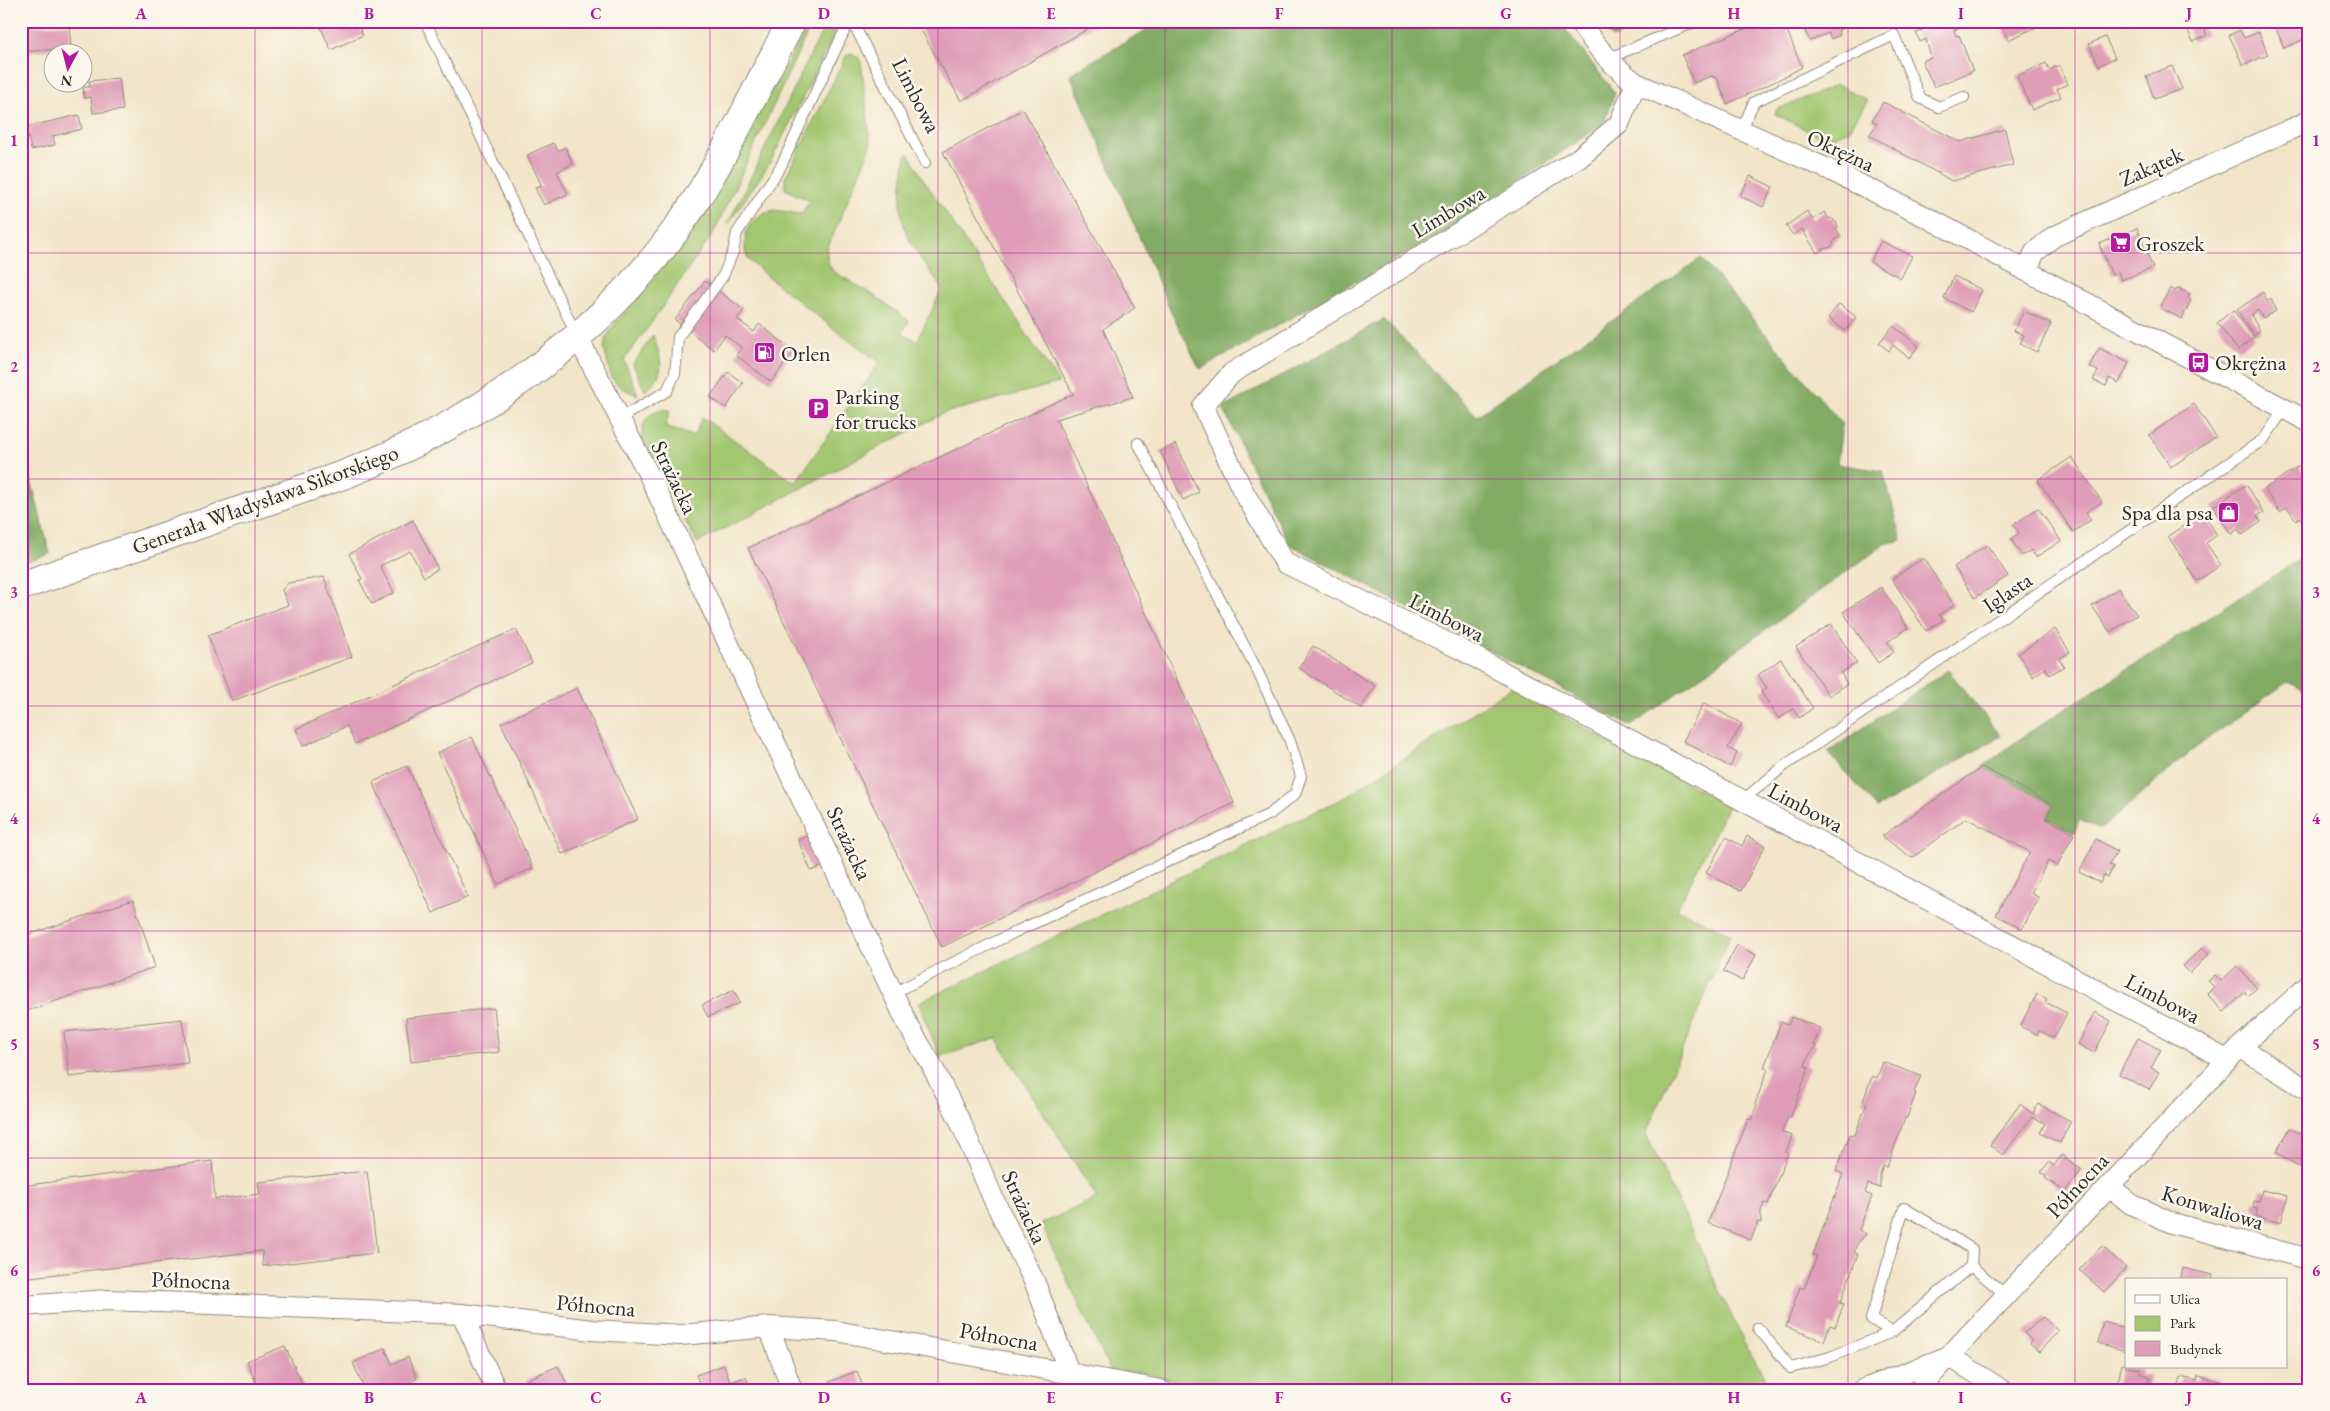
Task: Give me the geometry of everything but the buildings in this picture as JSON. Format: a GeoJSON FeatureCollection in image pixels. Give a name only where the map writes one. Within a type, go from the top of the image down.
{"type":"FeatureCollection","features":[{"type":"Feature","properties":{"kind":"main road","name":"Generała Władysława Sikorskiego"},"geometry":{"type":"LineString","coordinates":[[21,586],[346,474],[386,458],[470,414],[510,388],[577,336],[616,300],[653,260],[688,211],[739,125],[792,21]]}},
{"type":"Feature","properties":{"kind":"street","name":"Okrężna"},"geometry":{"type":"LineString","coordinates":[[1579,21],[1594,45],[1616,69],[1636,83],[1830,170],[1928,218],[2309,422]]}},
{"type":"Feature","properties":{"kind":"street","name":"Limbowa"},"geometry":{"type":"LineString","coordinates":[[1636,83],[1619,124],[1579,158],[1232,374],[1202,406],[1242,489],[1285,564],[1460,649],[1743,800],[2233,1054],[2309,1091]]}},
{"type":"Feature","properties":{"kind":"street","name":"Zakątek"},"geometry":{"type":"LineString","coordinates":[[2026,271],[2036,252],[2053,237],[2309,121]]}},
{"type":"Feature","properties":{"kind":"street","name":"Strażacka"},"geometry":{"type":"LineString","coordinates":[[577,336],[620,418],[814,823],[908,1025],[930,1062],[960,1121],[1035,1284],[1074,1382]]}},
{"type":"Feature","properties":{"kind":"street","name":"Północna"},"geometry":{"type":"LineString","coordinates":[[1862,1390],[1949,1356],[2233,1054],[2309,985]]}},
{"type":"Feature","properties":{"kind":"street","name":"Konwaliowa"},"geometry":{"type":"LineString","coordinates":[[2109,1186],[2131,1204],[2172,1223],[2309,1259]]}},
{"type":"Feature","properties":{"kind":"street","name":"Północna"},"geometry":{"type":"LineString","coordinates":[[21,1306],[108,1300],[462,1314],[592,1330],[681,1336],[769,1327],[836,1331],[1074,1382],[1161,1390]]}},
{"type":"Feature","properties":{"kind":"street"},"geometry":{"type":"LineString","coordinates":[[462,1314],[496,1390]]}},
{"type":"Feature","properties":{"kind":"street"},"geometry":{"type":"LineString","coordinates":[[769,1327],[792,1390]]}},
{"type":"Feature","properties":{"kind":"street"},"geometry":{"type":"LineString","coordinates":[[1920,1390],[1949,1356],[2002,1390]]}},
{"type":"Feature","properties":{"kind":"lane"},"geometry":{"type":"LineString","coordinates":[[425,21],[577,336]]}},
{"type":"Feature","properties":{"kind":"lane"},"geometry":{"type":"LineString","coordinates":[[620,418],[667,391],[675,374],[678,337],[723,276],[733,252],[736,233],[781,166],[851,21]]}},
{"type":"Feature","properties":{"kind":"lane","name":"Limbowa"},"geometry":{"type":"LineString","coordinates":[[851,21],[925,163]]}},
{"type":"Feature","properties":{"kind":"lane"},"geometry":{"type":"LineString","coordinates":[[1607,59],[1697,21]]}},
{"type":"Feature","properties":{"kind":"lane"},"geometry":{"type":"LineString","coordinates":[[1741,131],[1754,102],[1894,35],[1920,98],[1938,107],[1964,97]]}},
{"type":"Feature","properties":{"kind":"lane","name":"Iglasta"},"geometry":{"type":"LineString","coordinates":[[1743,800],[1784,766],[2264,439],[2285,408]]}},
{"type":"Feature","properties":{"kind":"lane"},"geometry":{"type":"LineString","coordinates":[[893,993],[1015,932],[1270,814],[1295,794],[1302,776],[1290,741],[1257,670],[1138,443]]}},
{"type":"Feature","properties":{"kind":"lane"},"geometry":{"type":"LineString","coordinates":[[1758,1328],[1791,1368],[1830,1357],[1892,1332],[1971,1266],[1972,1249],[1904,1208],[1871,1319],[1892,1332]]}},
{"type":"Feature","properties":{"kind":"lane"},"geometry":{"type":"LineString","coordinates":[[1971,1266],[2006,1295]]}},
{"type":"Feature","properties":{"kind":"green space"},"geometry":{"type":"Polygon","coordinates":[[[811,21],[813,21],[714,232],[624,360],[638,395],[623,389],[612,379],[604,349],[606,338],[613,326],[663,266],[709,201],[811,21]]]}},
{"type":"Feature","properties":{"kind":"green space"},"geometry":{"type":"Polygon","coordinates":[[[827,21],[837,21],[833,37],[770,163],[728,224],[827,21]]]}},
{"type":"Feature","properties":{"kind":"green space"},"geometry":{"type":"Polygon","coordinates":[[[1161,21],[1559,21],[1615,93],[1605,120],[1593,131],[1448,230],[1200,369],[1171,312],[1070,74],[1161,21]]]}},
{"type":"Feature","properties":{"kind":"green space"},"geometry":{"type":"Polygon","coordinates":[[[1599,21],[1661,21],[1612,38],[1599,21]]]}},
{"type":"Feature","properties":{"kind":"green space"},"geometry":{"type":"Polygon","coordinates":[[[851,53],[858,57],[861,62],[871,146],[827,249],[827,259],[830,266],[834,272],[873,295],[909,321],[902,333],[917,341],[942,289],[912,245],[905,229],[901,211],[902,182],[906,155],[909,154],[922,177],[1059,383],[944,413],[697,543],[643,442],[644,423],[651,414],[670,410],[665,427],[694,436],[702,417],[795,483],[880,362],[843,336],[768,277],[747,258],[745,250],[746,232],[752,222],[763,213],[774,210],[801,214],[810,201],[785,189],[785,178],[846,56],[851,53]]]}},
{"type":"Feature","properties":{"kind":"green space"},"geometry":{"type":"Polygon","coordinates":[[[1838,85],[1868,100],[1849,130],[1826,140],[1775,114],[1777,109],[1838,85]]]}},
{"type":"Feature","properties":{"kind":"green space"},"geometry":{"type":"Polygon","coordinates":[[[1701,258],[1842,424],[1837,464],[1883,471],[1902,540],[1885,544],[1631,726],[1289,544],[1223,408],[1384,319],[1477,416],[1701,258]]]}},
{"type":"Feature","properties":{"kind":"green space"},"geometry":{"type":"Polygon","coordinates":[[[653,335],[660,359],[660,372],[645,391],[633,364],[653,335]]]}},
{"type":"Feature","properties":{"kind":"green space"},"geometry":{"type":"Polygon","coordinates":[[[21,442],[50,554],[21,564],[21,442]]]}},
{"type":"Feature","properties":{"kind":"green space"},"geometry":{"type":"Polygon","coordinates":[[[2309,553],[2309,692],[2287,682],[2190,752],[2101,829],[2079,820],[2074,833],[2046,818],[2053,805],[1982,767],[2028,733],[2309,553]]]}},
{"type":"Feature","properties":{"kind":"green space"},"geometry":{"type":"Polygon","coordinates":[[[1948,670],[2001,736],[1877,808],[1828,752],[1948,670]]]}},
{"type":"Feature","properties":{"kind":"green space"},"geometry":{"type":"Polygon","coordinates":[[[1511,688],[1728,806],[1677,909],[1731,934],[1646,1134],[1744,1342],[1773,1390],[1215,1390],[1145,1373],[1110,1370],[1041,1224],[1097,1198],[996,1038],[940,1057],[918,1003],[1346,797],[1511,688]]]}},
{"type":"Feature","properties":{"kind":"place","name":"Groszek"},"geometry":{"type":"Point","coordinates":[2120,243]}},
{"type":"Feature","properties":{"kind":"place","name":"Orlen"},"geometry":{"type":"Point","coordinates":[765,353]}},
{"type":"Feature","properties":{"kind":"place","name":"Okrężna"},"geometry":{"type":"Point","coordinates":[2199,362]}},
{"type":"Feature","properties":{"kind":"place","name":"Parking for trucks"},"geometry":{"type":"Point","coordinates":[819,409]}},
{"type":"Feature","properties":{"kind":"place","name":"Spa dla psa"},"geometry":{"type":"Point","coordinates":[2229,512]}}]}
